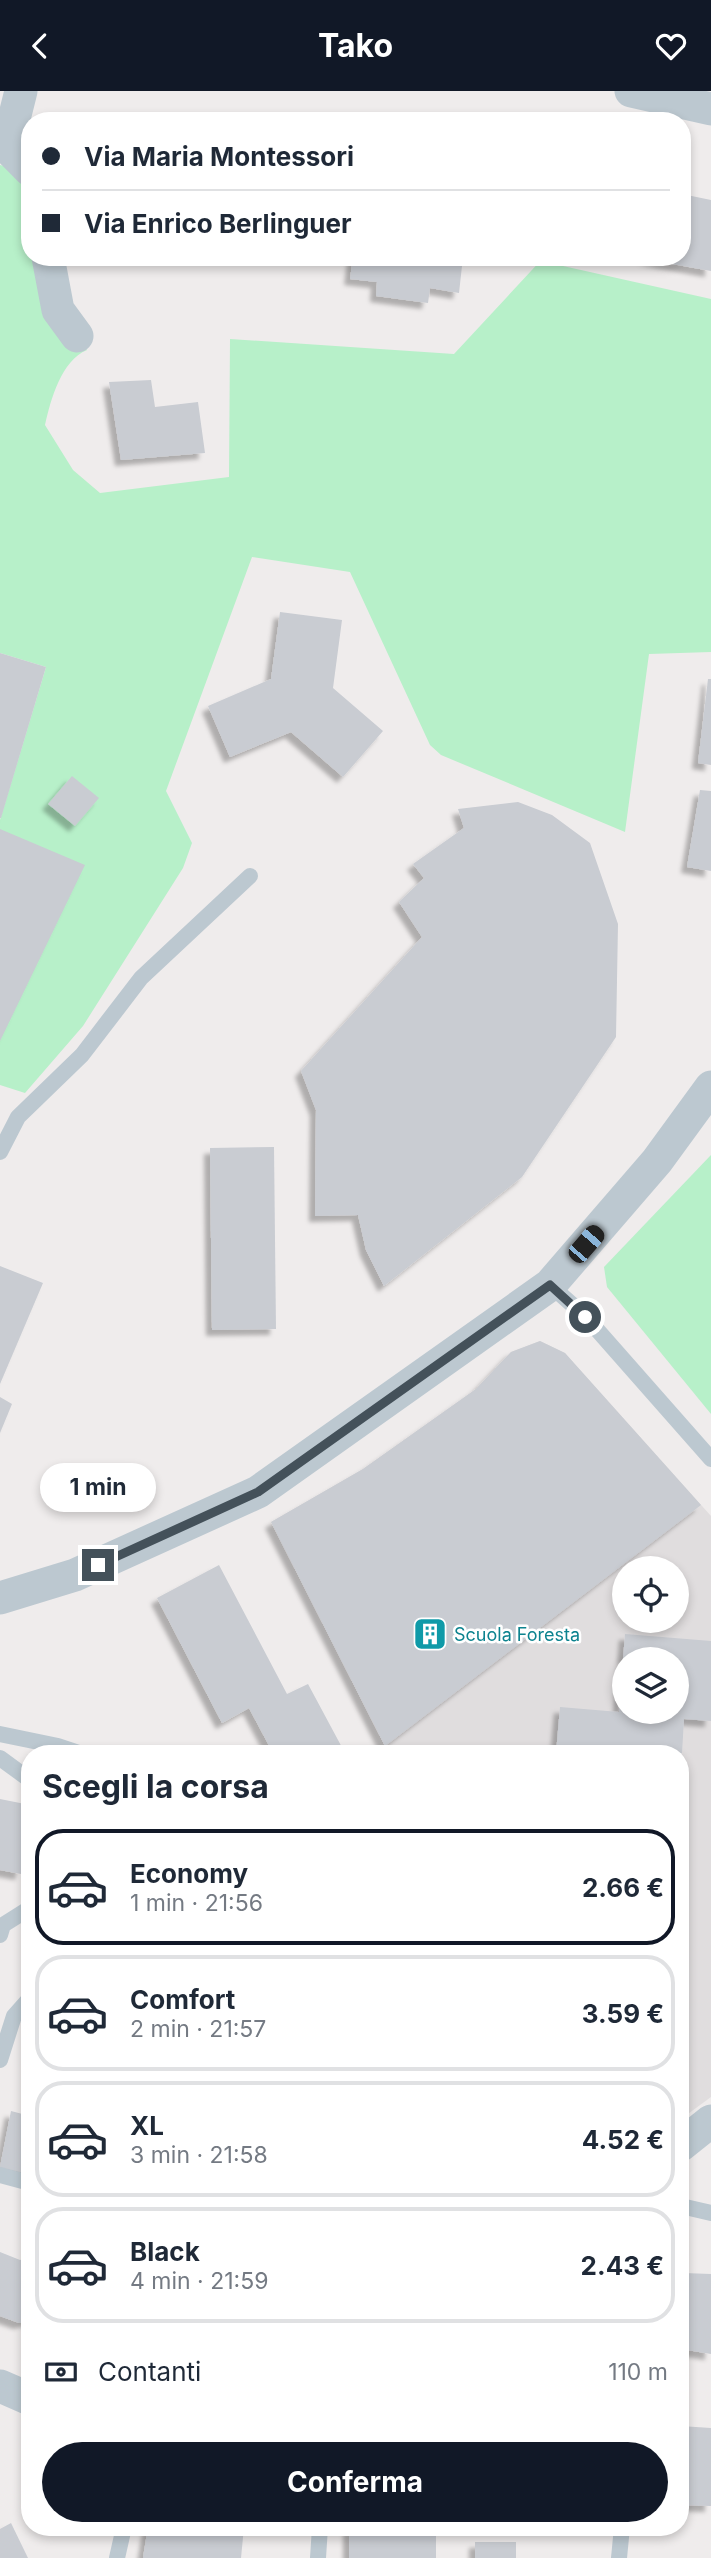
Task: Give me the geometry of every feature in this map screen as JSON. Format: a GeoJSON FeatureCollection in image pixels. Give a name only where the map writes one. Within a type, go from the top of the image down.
{"type":"FeatureCollection","features":[{"type":"Feature","properties":{"kind":"street"},"geometry":{"type":"LineString","coordinates":[[21,91],[7,147],[21,161]]}},
{"type":"Feature","properties":{"kind":"street"},"geometry":{"type":"LineString","coordinates":[[631,91],[711,109]]}},
{"type":"Feature","properties":{"kind":"street"},"geometry":{"type":"LineString","coordinates":[[50,266],[58,310],[77,336]]}},
{"type":"Feature","properties":{"kind":"street"},"geometry":{"type":"LineString","coordinates":[[0,1598],[75,1575],[258,1492],[550,1285],[657,1161],[711,1087]]}},
{"type":"Feature","properties":{"kind":"street"},"geometry":{"type":"LineString","coordinates":[[689,2139],[711,2121]]}},
{"type":"Feature","properties":{"kind":"street"},"geometry":{"type":"LineString","coordinates":[[0,2386],[21,2395]]}},
{"type":"Feature","properties":{"kind":"lane"},"geometry":{"type":"LineString","coordinates":[[0,1151],[18,1117],[82,1055],[141,978],[250,876]]}},
{"type":"Feature","properties":{"kind":"lane"},"geometry":{"type":"LineString","coordinates":[[550,1285],[585,1317],[711,1459]]}},
{"type":"Feature","properties":{"kind":"lane"},"geometry":{"type":"LineString","coordinates":[[0,1734],[53,1745]]}},
{"type":"Feature","properties":{"kind":"lane"},"geometry":{"type":"LineString","coordinates":[[0,1758],[21,1773]]}},
{"type":"Feature","properties":{"kind":"lane"},"geometry":{"type":"LineString","coordinates":[[0,1935],[3,1925],[21,1914]]}},
{"type":"Feature","properties":{"kind":"lane"},"geometry":{"type":"LineString","coordinates":[[0,2060],[14,2016],[21,2008]]}},
{"type":"Feature","properties":{"kind":"lane"},"geometry":{"type":"LineString","coordinates":[[0,2175],[21,2181]]}},
{"type":"Feature","properties":{"kind":"lane"},"geometry":{"type":"LineString","coordinates":[[689,2208],[711,2213]]}},
{"type":"Feature","properties":{"kind":"lane"},"geometry":{"type":"LineString","coordinates":[[117,2558],[122,2536]]}},
{"type":"Feature","properties":{"kind":"lane"},"geometry":{"type":"LineString","coordinates":[[318,2558],[319,2536]]}},
{"type":"Feature","properties":{"kind":"lane"},"geometry":{"type":"LineString","coordinates":[[619,2558],[621,2536]]}},
{"type":"Feature","properties":{"kind":"shaded area","name":"Scuola Foresta"},"geometry":{"type":"Polygon","coordinates":[[[540,1341],[565,1353],[711,1516],[711,2097],[689,2113],[689,1745],[385,1745],[271,1522],[363,1469],[476,1389],[511,1352],[540,1341]]]}},
{"type":"Feature","properties":{"kind":"green space"},"geometry":{"type":"Polygon","coordinates":[[[0,165],[21,170],[21,266],[50,266],[58,310],[87,350],[70,363],[58,382],[45,425],[73,470],[100,493],[229,477],[230,339],[454,354],[536,266],[563,266],[711,299],[711,652],[649,654],[625,832],[441,755],[430,745],[350,572],[252,557],[166,791],[192,843],[183,868],[83,1026],[25,1093],[0,1085],[0,820],[46,667],[0,653],[0,165]]]}},
{"type":"Feature","properties":{"kind":"green space"},"geometry":{"type":"Polygon","coordinates":[[[711,1155],[711,1414],[607,1287],[604,1267],[711,1155]]]}},
{"type":"Feature","properties":{"kind":"building"},"geometry":{"type":"Polygon","coordinates":[[[691,196],[711,200],[711,271],[683,266],[691,266],[691,196]]]}},
{"type":"Feature","properties":{"kind":"building"},"geometry":{"type":"Polygon","coordinates":[[[352,266],[462,266],[459,293],[430,288],[428,303],[376,296],[377,282],[350,279],[352,266]]]}},
{"type":"Feature","properties":{"kind":"building"},"geometry":{"type":"Polygon","coordinates":[[[151,380],[155,407],[198,402],[205,453],[121,460],[109,382],[151,380]]]}},
{"type":"Feature","properties":{"kind":"building"},"geometry":{"type":"Polygon","coordinates":[[[280,612],[342,620],[333,688],[383,731],[343,777],[291,732],[230,757],[208,706],[271,679],[280,612]]]}},
{"type":"Feature","properties":{"kind":"building"},"geometry":{"type":"Polygon","coordinates":[[[0,653],[46,667],[1,818],[0,818],[0,653]]]}},
{"type":"Feature","properties":{"kind":"building"},"geometry":{"type":"Polygon","coordinates":[[[708,679],[711,679],[711,765],[698,763],[708,679]]]}},
{"type":"Feature","properties":{"kind":"building"},"geometry":{"type":"Polygon","coordinates":[[[72,776],[99,798],[75,826],[48,804],[72,776]]]}},
{"type":"Feature","properties":{"kind":"building"},"geometry":{"type":"Polygon","coordinates":[[[700,790],[711,791],[711,871],[687,867],[700,790]]]}},
{"type":"Feature","properties":{"kind":"building"},"geometry":{"type":"Polygon","coordinates":[[[518,802],[552,815],[590,843],[618,924],[616,1037],[522,1177],[384,1286],[366,1250],[358,1215],[315,1216],[316,1110],[301,1071],[422,937],[399,902],[424,878],[413,864],[464,828],[458,809],[518,802]]]}},
{"type":"Feature","properties":{"kind":"building"},"geometry":{"type":"Polygon","coordinates":[[[0,829],[85,865],[0,1041],[0,829]]]}},
{"type":"Feature","properties":{"kind":"building"},"geometry":{"type":"Polygon","coordinates":[[[274,1147],[276,1329],[212,1330],[210,1148],[274,1147]]]}},
{"type":"Feature","properties":{"kind":"building"},"geometry":{"type":"Polygon","coordinates":[[[0,1266],[43,1283],[0,1384],[0,1266]]]}},
{"type":"Feature","properties":{"kind":"building","name":"Scuola Foresta"},"geometry":{"type":"Polygon","coordinates":[[[540,1341],[565,1353],[701,1505],[634,1556],[612,1556],[612,1573],[384,1745],[271,1522],[363,1469],[476,1389],[511,1352],[540,1341]]]}},
{"type":"Feature","properties":{"kind":"building"},"geometry":{"type":"Polygon","coordinates":[[[0,1397],[12,1404],[0,1433],[0,1397]]]}},
{"type":"Feature","properties":{"kind":"building"},"geometry":{"type":"Polygon","coordinates":[[[219,1565],[287,1694],[308,1684],[341,1745],[269,1745],[249,1708],[222,1723],[157,1598],[219,1565]]]}},
{"type":"Feature","properties":{"kind":"building"},"geometry":{"type":"Polygon","coordinates":[[[625,1634],[711,1641],[711,1721],[689,1719],[689,1647],[624,1647],[625,1634]]]}},
{"type":"Feature","properties":{"kind":"building"},"geometry":{"type":"Polygon","coordinates":[[[560,1707],[612,1711],[612,1724],[684,1724],[682,1745],[557,1745],[560,1707]]]}},
{"type":"Feature","properties":{"kind":"building"},"geometry":{"type":"Polygon","coordinates":[[[0,1799],[21,1803],[21,1874],[0,1870],[0,1799]]]}},
{"type":"Feature","properties":{"kind":"building"},"geometry":{"type":"Polygon","coordinates":[[[11,2111],[21,2114],[21,2172],[0,2167],[11,2111]]]}},
{"type":"Feature","properties":{"kind":"building"},"geometry":{"type":"Polygon","coordinates":[[[0,2252],[21,2260],[21,2322],[0,2316],[0,2252]]]}},
{"type":"Feature","properties":{"kind":"building"},"geometry":{"type":"Polygon","coordinates":[[[689,2273],[711,2274],[711,2354],[689,2350],[689,2273]]]}},
{"type":"Feature","properties":{"kind":"building"},"geometry":{"type":"Polygon","coordinates":[[[689,2427],[711,2428],[711,2506],[689,2505],[689,2427]]]}},
{"type":"Feature","properties":{"kind":"building"},"geometry":{"type":"Polygon","coordinates":[[[11,2523],[28,2558],[0,2558],[0,2529],[11,2523]]]}},
{"type":"Feature","properties":{"kind":"building"},"geometry":{"type":"Polygon","coordinates":[[[147,2536],[243,2536],[241,2558],[143,2558],[147,2536]]]}},
{"type":"Feature","properties":{"kind":"building"},"geometry":{"type":"Polygon","coordinates":[[[349,2536],[436,2536],[436,2558],[349,2558],[349,2536]]]}},
{"type":"Feature","properties":{"kind":"building"},"geometry":{"type":"Polygon","coordinates":[[[475,2542],[516,2542],[516,2558],[475,2558],[475,2542]]]}},
{"type":"Feature","properties":{"kind":"place","name":"Scuola Foresta"},"geometry":{"type":"Point","coordinates":[430,1634]}},
{"type":"Feature","properties":{"kind":"route"},"geometry":{"type":"LineString","coordinates":[[98,1565],[258,1492],[550,1285],[585,1317]]}}]}
